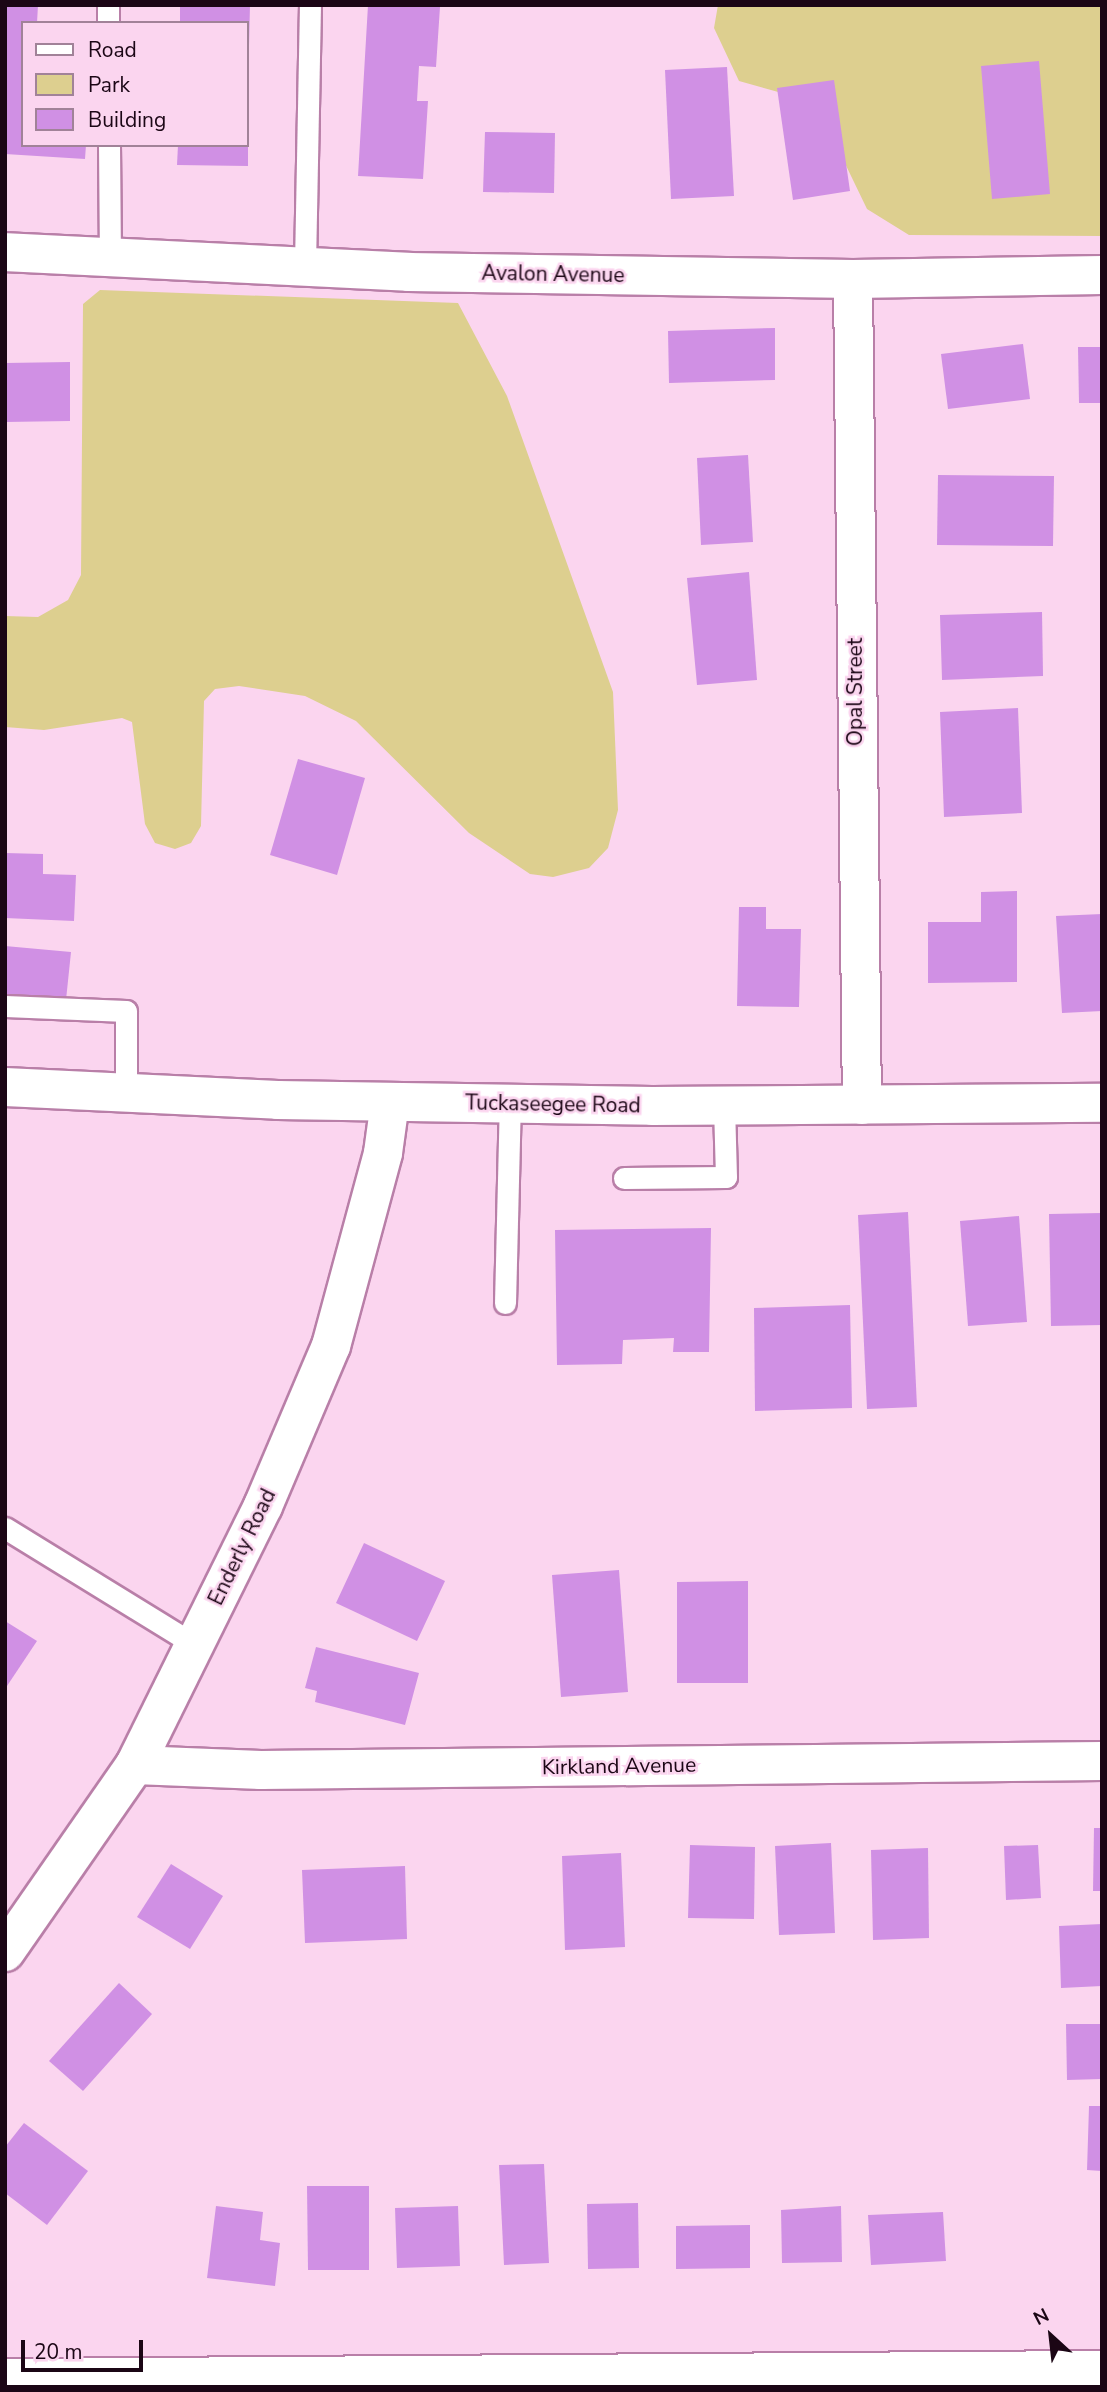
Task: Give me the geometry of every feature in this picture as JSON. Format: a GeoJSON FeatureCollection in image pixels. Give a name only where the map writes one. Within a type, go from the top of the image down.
{"type":"FeatureCollection","features":[{"type":"Feature","properties":{"kind":"street","name":"Avalon Avenue"},"geometry":{"type":"LineString","coordinates":[[5,252],[305,265],[853,279],[1102,275]]}},
{"type":"Feature","properties":{"kind":"street","name":"Opal Street"},"geometry":{"type":"LineString","coordinates":[[853,279],[862,1105]]}},
{"type":"Feature","properties":{"kind":"street","name":"Tuckaseegee Road"},"geometry":{"type":"LineString","coordinates":[[5,1087],[510,1104],[724,1106],[1102,1103]]}},
{"type":"Feature","properties":{"kind":"street","name":"Enderly Road"},"geometry":{"type":"LineString","coordinates":[[5,1952],[135,1765],[263,1506],[331,1346],[383,1153],[390,1101]]}},
{"type":"Feature","properties":{"kind":"street","name":"Kirkland Avenue"},"geometry":{"type":"LineString","coordinates":[[135,1765],[261,1770],[1102,1761]]}},
{"type":"Feature","properties":{"kind":"street"},"geometry":{"type":"LineString","coordinates":[[5,2378],[1102,2370]]}},
{"type":"Feature","properties":{"kind":"lane"},"geometry":{"type":"LineString","coordinates":[[305,265],[310,5]]}},
{"type":"Feature","properties":{"kind":"lane"},"geometry":{"type":"LineString","coordinates":[[109,147],[110,256]]}},
{"type":"Feature","properties":{"kind":"lane"},"geometry":{"type":"LineString","coordinates":[[5,1006],[126,1011],[126,1093]]}},
{"type":"Feature","properties":{"kind":"lane"},"geometry":{"type":"LineString","coordinates":[[505,1303],[510,1104]]}},
{"type":"Feature","properties":{"kind":"lane"},"geometry":{"type":"LineString","coordinates":[[624,1178],[726,1177],[724,1106]]}},
{"type":"Feature","properties":{"kind":"lane"},"geometry":{"type":"LineString","coordinates":[[5,1528],[195,1645]]}},
{"type":"Feature","properties":{"kind":"green space"},"geometry":{"type":"Polygon","coordinates":[[[718,5],[1102,5],[1102,236],[909,235],[867,209],[824,120],[807,100],[739,81],[714,28],[718,5]]]}},
{"type":"Feature","properties":{"kind":"green space"},"geometry":{"type":"Polygon","coordinates":[[[100,290],[458,303],[507,396],[613,692],[618,810],[608,848],[589,868],[553,877],[530,874],[469,833],[356,721],[305,696],[239,686],[215,689],[204,701],[201,826],[191,843],[175,849],[155,843],[145,824],[132,722],[122,718],[44,730],[5,727],[5,616],[38,617],[68,600],[81,575],[83,304],[100,290]]]}},
{"type":"Feature","properties":{"kind":"building"},"geometry":{"type":"Polygon","coordinates":[[[5,5],[38,5],[37,21],[21,21],[21,147],[86,147],[85,159],[5,154],[5,5]]]}},
{"type":"Feature","properties":{"kind":"building"},"geometry":{"type":"Polygon","coordinates":[[[180,5],[250,5],[249,46],[248,21],[180,21],[180,5]]]}},
{"type":"Feature","properties":{"kind":"building"},"geometry":{"type":"Polygon","coordinates":[[[368,5],[440,7],[436,67],[419,66],[417,101],[428,101],[423,179],[358,176],[368,5]]]}},
{"type":"Feature","properties":{"kind":"building"},"geometry":{"type":"Polygon","coordinates":[[[1039,61],[1050,194],[992,199],[981,66],[1039,61]]]}},
{"type":"Feature","properties":{"kind":"building"},"geometry":{"type":"Polygon","coordinates":[[[727,67],[734,196],[671,199],[665,70],[727,67]]]}},
{"type":"Feature","properties":{"kind":"building"},"geometry":{"type":"Polygon","coordinates":[[[834,80],[850,191],[793,200],[777,88],[834,80]]]}},
{"type":"Feature","properties":{"kind":"building"},"geometry":{"type":"Polygon","coordinates":[[[485,132],[555,133],[554,193],[483,192],[485,132]]]}},
{"type":"Feature","properties":{"kind":"building"},"geometry":{"type":"Polygon","coordinates":[[[178,147],[248,147],[248,166],[177,165],[178,147]]]}},
{"type":"Feature","properties":{"kind":"building"},"geometry":{"type":"Polygon","coordinates":[[[775,328],[775,380],[669,383],[668,331],[775,328]]]}},
{"type":"Feature","properties":{"kind":"building"},"geometry":{"type":"Polygon","coordinates":[[[1023,344],[1030,399],[948,409],[941,354],[1023,344]]]}},
{"type":"Feature","properties":{"kind":"building"},"geometry":{"type":"Polygon","coordinates":[[[1078,347],[1102,347],[1102,403],[1079,403],[1078,347]]]}},
{"type":"Feature","properties":{"kind":"building"},"geometry":{"type":"Polygon","coordinates":[[[70,362],[70,421],[5,422],[5,363],[70,362]]]}},
{"type":"Feature","properties":{"kind":"building"},"geometry":{"type":"Polygon","coordinates":[[[748,455],[753,542],[701,545],[697,458],[748,455]]]}},
{"type":"Feature","properties":{"kind":"building"},"geometry":{"type":"Polygon","coordinates":[[[938,475],[1054,476],[1053,546],[937,545],[938,475]]]}},
{"type":"Feature","properties":{"kind":"building"},"geometry":{"type":"Polygon","coordinates":[[[749,572],[757,680],[697,685],[687,578],[749,572]]]}},
{"type":"Feature","properties":{"kind":"building"},"geometry":{"type":"Polygon","coordinates":[[[1042,612],[1043,676],[942,680],[940,615],[1042,612]]]}},
{"type":"Feature","properties":{"kind":"building"},"geometry":{"type":"Polygon","coordinates":[[[1018,708],[1022,813],[944,817],[940,712],[1018,708]]]}},
{"type":"Feature","properties":{"kind":"building"},"geometry":{"type":"Polygon","coordinates":[[[298,759],[365,778],[337,875],[270,855],[298,759]]]}},
{"type":"Feature","properties":{"kind":"building"},"geometry":{"type":"Polygon","coordinates":[[[5,853],[43,854],[43,874],[76,875],[74,921],[5,918],[5,853]]]}},
{"type":"Feature","properties":{"kind":"building"},"geometry":{"type":"Polygon","coordinates":[[[1017,891],[1017,982],[928,983],[928,922],[981,922],[981,892],[1017,891]]]}},
{"type":"Feature","properties":{"kind":"building"},"geometry":{"type":"Polygon","coordinates":[[[739,907],[766,907],[766,929],[801,929],[799,1007],[737,1006],[739,907]]]}},
{"type":"Feature","properties":{"kind":"building"},"geometry":{"type":"Polygon","coordinates":[[[1102,914],[1102,1011],[1062,1013],[1056,916],[1102,914]]]}},
{"type":"Feature","properties":{"kind":"building"},"geometry":{"type":"Polygon","coordinates":[[[5,946],[71,952],[66,1000],[5,994],[5,946]]]}},
{"type":"Feature","properties":{"kind":"building"},"geometry":{"type":"Polygon","coordinates":[[[908,1212],[917,1407],[867,1409],[858,1215],[908,1212]]]}},
{"type":"Feature","properties":{"kind":"building"},"geometry":{"type":"Polygon","coordinates":[[[1102,1213],[1102,1325],[1051,1326],[1049,1214],[1102,1213]]]}},
{"type":"Feature","properties":{"kind":"building"},"geometry":{"type":"Polygon","coordinates":[[[1019,1216],[1027,1322],[968,1326],[960,1221],[1019,1216]]]}},
{"type":"Feature","properties":{"kind":"building"},"geometry":{"type":"Polygon","coordinates":[[[711,1228],[709,1352],[673,1352],[674,1338],[623,1340],[622,1364],[557,1365],[555,1230],[711,1228]]]}},
{"type":"Feature","properties":{"kind":"building"},"geometry":{"type":"Polygon","coordinates":[[[850,1305],[852,1408],[755,1411],[754,1308],[850,1305]]]}},
{"type":"Feature","properties":{"kind":"building"},"geometry":{"type":"Polygon","coordinates":[[[364,1543],[445,1581],[417,1641],[336,1603],[364,1543]]]}},
{"type":"Feature","properties":{"kind":"building"},"geometry":{"type":"Polygon","coordinates":[[[619,1570],[628,1692],[561,1697],[552,1575],[619,1570]]]}},
{"type":"Feature","properties":{"kind":"building"},"geometry":{"type":"Polygon","coordinates":[[[748,1581],[748,1683],[677,1683],[677,1582],[748,1581]]]}},
{"type":"Feature","properties":{"kind":"building"},"geometry":{"type":"Polygon","coordinates":[[[5,1621],[37,1641],[5,1689],[5,1621]]]}},
{"type":"Feature","properties":{"kind":"building"},"geometry":{"type":"Polygon","coordinates":[[[316,1647],[419,1673],[405,1725],[315,1702],[317,1691],[305,1688],[316,1647]]]}},
{"type":"Feature","properties":{"kind":"building"},"geometry":{"type":"Polygon","coordinates":[[[1094,1828],[1102,1828],[1102,1891],[1093,1891],[1094,1828]]]}},
{"type":"Feature","properties":{"kind":"building"},"geometry":{"type":"Polygon","coordinates":[[[831,1843],[835,1933],[779,1935],[775,1846],[831,1843]]]}},
{"type":"Feature","properties":{"kind":"building"},"geometry":{"type":"Polygon","coordinates":[[[690,1845],[755,1847],[754,1919],[688,1918],[690,1845]]]}},
{"type":"Feature","properties":{"kind":"building"},"geometry":{"type":"Polygon","coordinates":[[[1038,1845],[1041,1898],[1006,1900],[1004,1846],[1038,1845]]]}},
{"type":"Feature","properties":{"kind":"building"},"geometry":{"type":"Polygon","coordinates":[[[928,1848],[929,1938],[873,1940],[871,1850],[928,1848]]]}},
{"type":"Feature","properties":{"kind":"building"},"geometry":{"type":"Polygon","coordinates":[[[621,1853],[625,1947],[565,1950],[562,1856],[621,1853]]]}},
{"type":"Feature","properties":{"kind":"building"},"geometry":{"type":"Polygon","coordinates":[[[171,1864],[223,1896],[190,1949],[137,1917],[171,1864]]]}},
{"type":"Feature","properties":{"kind":"building"},"geometry":{"type":"Polygon","coordinates":[[[405,1866],[407,1939],[305,1943],[302,1870],[405,1866]]]}},
{"type":"Feature","properties":{"kind":"building"},"geometry":{"type":"Polygon","coordinates":[[[1102,1924],[1102,1986],[1061,1988],[1059,1926],[1102,1924]]]}},
{"type":"Feature","properties":{"kind":"building"},"geometry":{"type":"Polygon","coordinates":[[[119,1983],[152,2014],[83,2091],[49,2061],[119,1983]]]}},
{"type":"Feature","properties":{"kind":"building"},"geometry":{"type":"Polygon","coordinates":[[[1066,2024],[1102,2024],[1102,2079],[1067,2080],[1066,2024]]]}},
{"type":"Feature","properties":{"kind":"building"},"geometry":{"type":"Polygon","coordinates":[[[1089,2106],[1102,2106],[1102,2171],[1087,2170],[1089,2106]]]}},
{"type":"Feature","properties":{"kind":"building"},"geometry":{"type":"Polygon","coordinates":[[[24,2123],[88,2171],[47,2225],[5,2193],[5,2147],[24,2123]]]}},
{"type":"Feature","properties":{"kind":"building"},"geometry":{"type":"Polygon","coordinates":[[[544,2164],[549,2263],[504,2265],[499,2165],[544,2164]]]}},
{"type":"Feature","properties":{"kind":"building"},"geometry":{"type":"Polygon","coordinates":[[[307,2186],[369,2186],[369,2270],[308,2270],[307,2186]]]}},
{"type":"Feature","properties":{"kind":"building"},"geometry":{"type":"Polygon","coordinates":[[[638,2203],[639,2268],[588,2269],[587,2204],[638,2203]]]}},
{"type":"Feature","properties":{"kind":"building"},"geometry":{"type":"Polygon","coordinates":[[[216,2206],[263,2212],[260,2240],[280,2243],[275,2286],[207,2278],[216,2206]]]}},
{"type":"Feature","properties":{"kind":"building"},"geometry":{"type":"Polygon","coordinates":[[[458,2206],[460,2266],[397,2268],[395,2208],[458,2206]]]}},
{"type":"Feature","properties":{"kind":"building"},"geometry":{"type":"Polygon","coordinates":[[[841,2206],[842,2262],[782,2263],[781,2210],[841,2206]]]}},
{"type":"Feature","properties":{"kind":"building"},"geometry":{"type":"Polygon","coordinates":[[[943,2212],[946,2261],[871,2265],[868,2215],[943,2212]]]}},
{"type":"Feature","properties":{"kind":"building"},"geometry":{"type":"Polygon","coordinates":[[[750,2225],[750,2268],[676,2269],[676,2226],[750,2225]]]}}]}
